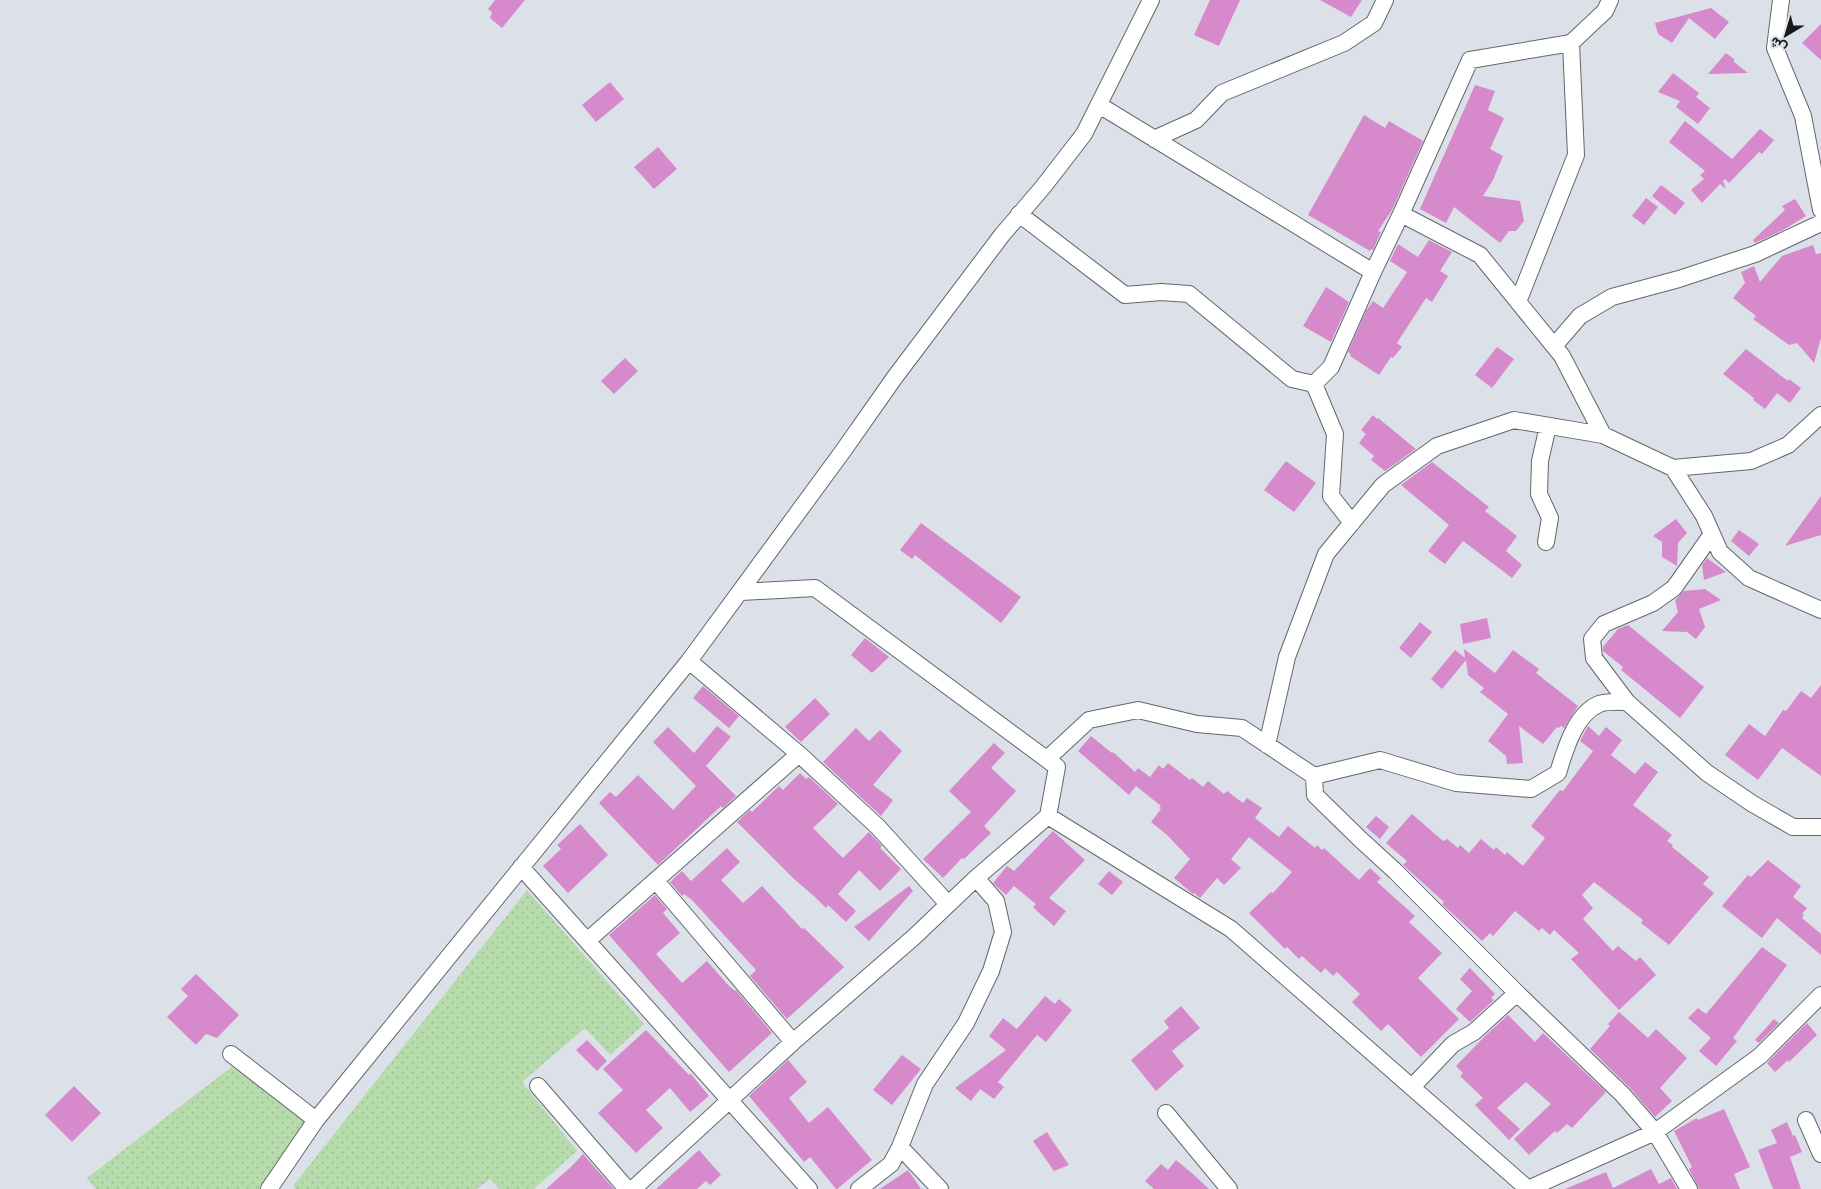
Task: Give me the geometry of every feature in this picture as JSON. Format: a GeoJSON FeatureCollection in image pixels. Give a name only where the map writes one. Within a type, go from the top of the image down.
{"type":"FeatureCollection","features":[{"type":"Feature","properties":{"kind":"street"},"geometry":{"type":"LineString","coordinates":[[269,1189],[316,1120],[688,661],[741,592],[895,377],[1019,214],[1084,134],[1151,0]]}},
{"type":"Feature","properties":{"kind":"street"},"geometry":{"type":"LineString","coordinates":[[1154,139],[1196,120],[1222,93],[1344,43],[1374,23],[1385,0]]}},
{"type":"Feature","properties":{"kind":"street"},"geometry":{"type":"LineString","coordinates":[[1314,384],[1331,367],[1470,60],[1571,43],[1605,11],[1610,0]]}},
{"type":"Feature","properties":{"kind":"street"},"geometry":{"type":"LineString","coordinates":[[1781,0],[1776,48],[1803,116],[1821,210]]}},
{"type":"Feature","properties":{"kind":"street"},"geometry":{"type":"LineString","coordinates":[[1518,302],[1576,155],[1571,43]]}},
{"type":"Feature","properties":{"kind":"street"},"geometry":{"type":"LineString","coordinates":[[1099,105],[1373,272]]}},
{"type":"Feature","properties":{"kind":"street"},"geometry":{"type":"LineString","coordinates":[[1019,214],[1125,295],[1161,292],[1189,294],[1292,379],[1314,384]]}},
{"type":"Feature","properties":{"kind":"street"},"geometry":{"type":"LineString","coordinates":[[1401,214],[1480,255],[1562,356],[1603,435]]}},
{"type":"Feature","properties":{"kind":"street"},"geometry":{"type":"LineString","coordinates":[[1554,346],[1580,316],[1612,297],[1755,254],[1821,223]]}},
{"type":"Feature","properties":{"kind":"street"},"geometry":{"type":"LineString","coordinates":[[1314,384],[1335,434],[1331,496],[1352,523]]}},
{"type":"Feature","properties":{"kind":"street"},"geometry":{"type":"LineString","coordinates":[[1267,745],[1287,657],[1326,554],[1384,485],[1437,446],[1514,420],[1603,435],[1673,468],[1751,462],[1788,445],[1821,415]]}},
{"type":"Feature","properties":{"kind":"street"},"geometry":{"type":"LineString","coordinates":[[1546,542],[1550,518],[1538,494],[1540,461],[1548,426]]}},
{"type":"Feature","properties":{"kind":"street"},"geometry":{"type":"LineString","coordinates":[[1673,468],[1704,516],[1720,552],[1749,578],[1821,610]]}},
{"type":"Feature","properties":{"kind":"street"},"geometry":{"type":"LineString","coordinates":[[1712,534],[1674,588],[1653,602],[1604,624],[1592,639],[1594,658],[1627,702],[1707,773],[1753,804],[1793,827],[1821,827]]}},
{"type":"Feature","properties":{"kind":"street"},"geometry":{"type":"LineString","coordinates":[[633,1189],[731,1101],[793,1042],[914,937],[976,878],[1048,816],[1057,767],[816,588],[741,592]]}},
{"type":"Feature","properties":{"kind":"street"},"geometry":{"type":"LineString","coordinates":[[688,661],[799,754],[878,827],[948,904]]}},
{"type":"Feature","properties":{"kind":"street"},"geometry":{"type":"LineString","coordinates":[[1047,759],[1089,720],[1138,710],[1197,724],[1242,728],[1314,776],[1380,760],[1456,783],[1531,789],[1558,773],[1568,742],[1584,715],[1600,703],[1627,702]]}},
{"type":"Feature","properties":{"kind":"street"},"geometry":{"type":"LineString","coordinates":[[588,940],[799,754]]}},
{"type":"Feature","properties":{"kind":"street"},"geometry":{"type":"LineString","coordinates":[[1314,776],[1315,795],[1516,993],[1623,1095],[1655,1132],[1689,1189]]}},
{"type":"Feature","properties":{"kind":"street"},"geometry":{"type":"LineString","coordinates":[[1048,816],[1231,929],[1528,1189],[1547,1186],[1655,1132],[1760,1056],[1821,995]]}},
{"type":"Feature","properties":{"kind":"street"},"geometry":{"type":"LineString","coordinates":[[520,867],[588,940],[809,1189]]}},
{"type":"Feature","properties":{"kind":"street"},"geometry":{"type":"LineString","coordinates":[[859,1189],[891,1164],[900,1147],[925,1084],[966,1023],[992,971],[1003,932],[996,901],[976,878]]}},
{"type":"Feature","properties":{"kind":"street"},"geometry":{"type":"LineString","coordinates":[[656,881],[793,1042]]}},
{"type":"Feature","properties":{"kind":"street"},"geometry":{"type":"LineString","coordinates":[[1412,1087],[1453,1044],[1474,1032],[1516,993]]}},
{"type":"Feature","properties":{"kind":"street"},"geometry":{"type":"LineString","coordinates":[[231,1054],[316,1120]]}},
{"type":"Feature","properties":{"kind":"street"},"geometry":{"type":"LineString","coordinates":[[538,1086],[627,1189]]}},
{"type":"Feature","properties":{"kind":"street"},"geometry":{"type":"LineString","coordinates":[[1166,1113],[1229,1189]]}},
{"type":"Feature","properties":{"kind":"street"},"geometry":{"type":"LineString","coordinates":[[1806,1120],[1821,1154]]}},
{"type":"Feature","properties":{"kind":"street"},"geometry":{"type":"LineString","coordinates":[[900,1147],[940,1189]]}},
{"type":"Feature","properties":{"kind":"green space"},"geometry":{"type":"Polygon","coordinates":[[[527,890],[644,1024],[610,1055],[585,1028],[522,1082],[577,1151],[534,1189],[499,1189],[490,1179],[477,1189],[296,1189],[293,1186],[527,890]]]}},
{"type":"Feature","properties":{"kind":"green space"},"geometry":{"type":"Polygon","coordinates":[[[234,1065],[307,1124],[261,1189],[96,1189],[87,1178],[234,1065]]]}},
{"type":"Feature","properties":{"kind":"building"},"geometry":{"type":"Polygon","coordinates":[[[495,0],[525,0],[502,28],[490,18],[492,12],[488,9],[495,0]]]}},
{"type":"Feature","properties":{"kind":"building"},"geometry":{"type":"Polygon","coordinates":[[[1210,0],[1240,0],[1219,46],[1194,35],[1210,0]]]}},
{"type":"Feature","properties":{"kind":"building"},"geometry":{"type":"Polygon","coordinates":[[[1320,0],[1362,0],[1351,17],[1320,0]]]}},
{"type":"Feature","properties":{"kind":"building"},"geometry":{"type":"Polygon","coordinates":[[[1711,8],[1729,22],[1715,39],[1689,18],[1672,43],[1658,34],[1655,23],[1711,8]]]}},
{"type":"Feature","properties":{"kind":"building"},"geometry":{"type":"Polygon","coordinates":[[[1821,24],[1821,60],[1802,43],[1821,24]]]}},
{"type":"Feature","properties":{"kind":"building"},"geometry":{"type":"Polygon","coordinates":[[[1726,53],[1734,59],[1734,62],[1748,73],[1708,74],[1726,53]]]}},
{"type":"Feature","properties":{"kind":"building"},"geometry":{"type":"Polygon","coordinates":[[[1673,73],[1699,93],[1696,97],[1710,108],[1698,124],[1676,107],[1680,101],[1658,92],[1673,73]]]}},
{"type":"Feature","properties":{"kind":"building"},"geometry":{"type":"Polygon","coordinates":[[[610,82],[624,99],[596,122],[582,105],[610,82]]]}},
{"type":"Feature","properties":{"kind":"building"},"geometry":{"type":"Polygon","coordinates":[[[1475,85],[1495,91],[1488,110],[1504,118],[1490,149],[1503,156],[1493,180],[1483,196],[1520,201],[1524,221],[1516,231],[1509,231],[1500,243],[1454,207],[1446,223],[1420,209],[1475,85]]]}},
{"type":"Feature","properties":{"kind":"building"},"geometry":{"type":"Polygon","coordinates":[[[1364,115],[1385,128],[1389,121],[1423,141],[1392,210],[1378,231],[1381,232],[1373,250],[1371,249],[1370,251],[1308,215],[1364,115]]]}},
{"type":"Feature","properties":{"kind":"building"},"geometry":{"type":"Polygon","coordinates":[[[1685,121],[1732,159],[1760,129],[1774,140],[1762,154],[1759,152],[1729,183],[1725,179],[1723,181],[1726,189],[1720,184],[1702,203],[1691,190],[1704,179],[1700,175],[1705,171],[1669,142],[1685,121]]]}},
{"type":"Feature","properties":{"kind":"building"},"geometry":{"type":"Polygon","coordinates":[[[658,147],[677,169],[654,189],[634,167],[658,147]]]}},
{"type":"Feature","properties":{"kind":"building"},"geometry":{"type":"Polygon","coordinates":[[[1661,185],[1685,203],[1675,215],[1652,196],[1661,185]]]}},
{"type":"Feature","properties":{"kind":"building"},"geometry":{"type":"Polygon","coordinates":[[[1646,198],[1658,207],[1644,225],[1632,216],[1646,198]]]}},
{"type":"Feature","properties":{"kind":"building"},"geometry":{"type":"Polygon","coordinates":[[[1795,199],[1806,216],[1783,230],[1755,243],[1753,240],[1785,210],[1782,206],[1795,199]]]}},
{"type":"Feature","properties":{"kind":"building"},"geometry":{"type":"Polygon","coordinates":[[[1429,240],[1452,252],[1440,271],[1448,276],[1432,302],[1426,298],[1397,343],[1402,347],[1393,358],[1391,357],[1379,375],[1350,356],[1351,354],[1348,352],[1366,311],[1373,301],[1383,308],[1407,272],[1390,261],[1398,244],[1418,257],[1429,240]]]}},
{"type":"Feature","properties":{"kind":"building"},"geometry":{"type":"Polygon","coordinates":[[[1813,245],[1816,254],[1821,253],[1821,338],[1814,363],[1797,343],[1789,345],[1753,319],[1756,316],[1733,298],[1745,283],[1741,272],[1754,266],[1760,282],[1782,256],[1813,245]]]}},
{"type":"Feature","properties":{"kind":"building"},"geometry":{"type":"Polygon","coordinates":[[[1326,287],[1349,302],[1331,342],[1303,326],[1326,287]]]}},
{"type":"Feature","properties":{"kind":"building"},"geometry":{"type":"Polygon","coordinates":[[[1497,347],[1514,359],[1492,388],[1475,375],[1497,347]]]}},
{"type":"Feature","properties":{"kind":"building"},"geometry":{"type":"Polygon","coordinates":[[[1746,349],[1788,381],[1789,379],[1801,388],[1790,403],[1777,393],[1765,409],[1723,374],[1746,349]]]}},
{"type":"Feature","properties":{"kind":"building"},"geometry":{"type":"Polygon","coordinates":[[[625,358],[638,371],[614,394],[601,381],[625,358]]]}},
{"type":"Feature","properties":{"kind":"building"},"geometry":{"type":"Polygon","coordinates":[[[1373,415],[1416,449],[1385,471],[1371,460],[1374,456],[1359,443],[1366,434],[1361,430],[1373,415]]]}},
{"type":"Feature","properties":{"kind":"building"},"geometry":{"type":"Polygon","coordinates":[[[1286,461],[1316,483],[1294,512],[1264,490],[1286,461]]]}},
{"type":"Feature","properties":{"kind":"building"},"geometry":{"type":"Polygon","coordinates":[[[1432,462],[1489,507],[1485,511],[1517,536],[1506,551],[1522,565],[1512,578],[1463,541],[1445,564],[1428,551],[1449,525],[1401,485],[1432,462]]]}},
{"type":"Feature","properties":{"kind":"building"},"geometry":{"type":"Polygon","coordinates":[[[1821,496],[1821,535],[1785,546],[1821,496]]]}},
{"type":"Feature","properties":{"kind":"building"},"geometry":{"type":"Polygon","coordinates":[[[1676,519],[1687,533],[1678,543],[1677,566],[1662,557],[1662,542],[1653,536],[1676,519]]]}},
{"type":"Feature","properties":{"kind":"building"},"geometry":{"type":"Polygon","coordinates":[[[921,523],[1021,597],[1001,623],[915,555],[912,559],[900,550],[921,523]]]}},
{"type":"Feature","properties":{"kind":"building"},"geometry":{"type":"Polygon","coordinates":[[[1739,530],[1759,544],[1749,556],[1731,541],[1739,530]]]}},
{"type":"Feature","properties":{"kind":"building"},"geometry":{"type":"Polygon","coordinates":[[[1707,558],[1726,572],[1704,580],[1702,565],[1707,558]]]}},
{"type":"Feature","properties":{"kind":"building"},"geometry":{"type":"Polygon","coordinates":[[[1705,589],[1721,600],[1699,609],[1705,627],[1696,639],[1687,632],[1662,631],[1678,612],[1675,600],[1684,591],[1705,589]]]}},
{"type":"Feature","properties":{"kind":"building"},"geometry":{"type":"Polygon","coordinates":[[[1487,618],[1491,638],[1463,644],[1460,624],[1487,618]]]}},
{"type":"Feature","properties":{"kind":"building"},"geometry":{"type":"Polygon","coordinates":[[[1420,622],[1432,632],[1411,658],[1399,648],[1420,622]]]}},
{"type":"Feature","properties":{"kind":"building"},"geometry":{"type":"Polygon","coordinates":[[[1628,625],[1704,687],[1680,718],[1621,670],[1623,667],[1603,651],[1603,647],[1618,629],[1628,625]]]}},
{"type":"Feature","properties":{"kind":"building"},"geometry":{"type":"Polygon","coordinates":[[[865,638],[889,657],[872,673],[851,655],[865,638]]]}},
{"type":"Feature","properties":{"kind":"building"},"geometry":{"type":"Polygon","coordinates":[[[1464,649],[1495,673],[1513,650],[1539,669],[1536,673],[1578,706],[1564,728],[1561,726],[1557,727],[1543,744],[1519,726],[1523,763],[1507,764],[1506,756],[1488,741],[1508,714],[1480,692],[1484,688],[1468,675],[1466,660],[1442,689],[1431,679],[1455,650],[1465,658],[1464,649]]]}},
{"type":"Feature","properties":{"kind":"building"},"geometry":{"type":"Polygon","coordinates":[[[1821,685],[1821,776],[1782,748],[1758,780],[1725,755],[1749,724],[1765,736],[1783,710],[1786,711],[1801,691],[1811,698],[1821,685]]]}},
{"type":"Feature","properties":{"kind":"building"},"geometry":{"type":"Polygon","coordinates":[[[703,686],[739,716],[729,728],[693,698],[703,686]]]}},
{"type":"Feature","properties":{"kind":"building"},"geometry":{"type":"Polygon","coordinates":[[[815,698],[830,714],[801,742],[785,727],[815,698]]]}},
{"type":"Feature","properties":{"kind":"building"},"geometry":{"type":"Polygon","coordinates":[[[717,726],[731,737],[706,766],[736,796],[723,808],[721,806],[658,865],[599,803],[610,792],[616,797],[638,775],[673,810],[696,786],[653,742],[668,727],[694,753],[717,726]]]}},
{"type":"Feature","properties":{"kind":"building"},"geometry":{"type":"Polygon","coordinates":[[[1588,726],[1599,736],[1606,727],[1622,740],[1611,755],[1635,774],[1645,762],[1658,772],[1633,805],[1672,835],[1667,841],[1709,877],[1703,884],[1714,893],[1669,945],[1641,923],[1643,920],[1594,882],[1582,895],[1593,908],[1583,919],[1613,951],[1618,946],[1636,961],[1640,957],[1656,975],[1619,1010],[1571,959],[1579,953],[1554,930],[1550,935],[1542,928],[1539,931],[1515,911],[1493,936],[1490,933],[1482,941],[1442,904],[1444,902],[1403,865],[1407,861],[1386,843],[1412,814],[1443,841],[1447,839],[1458,848],[1460,845],[1469,853],[1481,839],[1494,850],[1496,847],[1505,855],[1507,852],[1523,866],[1545,838],[1531,826],[1560,790],[1563,791],[1593,751],[1580,741],[1588,726]]]}},
{"type":"Feature","properties":{"kind":"building"},"geometry":{"type":"Polygon","coordinates":[[[856,728],[869,741],[880,730],[902,751],[873,785],[893,800],[881,816],[823,762],[856,728]]]}},
{"type":"Feature","properties":{"kind":"building"},"geometry":{"type":"Polygon","coordinates":[[[1091,736],[1113,752],[1135,772],[1138,768],[1150,777],[1159,765],[1163,769],[1168,763],[1190,780],[1192,778],[1203,787],[1208,781],[1224,794],[1227,791],[1243,803],[1247,798],[1262,808],[1255,818],[1279,837],[1288,826],[1315,848],[1317,845],[1322,850],[1324,848],[1359,880],[1370,868],[1381,878],[1377,882],[1415,916],[1409,922],[1442,953],[1418,978],[1459,1019],[1421,1057],[1388,1024],[1381,1031],[1352,1002],[1360,994],[1337,972],[1333,976],[1325,968],[1321,973],[1302,956],[1299,959],[1287,947],[1285,949],[1249,913],[1271,892],[1273,893],[1292,872],[1249,837],[1231,859],[1241,868],[1224,885],[1217,878],[1200,898],[1193,894],[1174,878],[1190,859],[1167,835],[1151,822],[1161,809],[1159,808],[1161,806],[1136,786],[1129,795],[1078,751],[1091,736]]]}},
{"type":"Feature","properties":{"kind":"building"},"geometry":{"type":"Polygon","coordinates":[[[994,743],[1005,753],[991,768],[1016,791],[984,826],[991,833],[964,859],[962,858],[943,878],[923,859],[971,812],[949,791],[994,743]]]}},
{"type":"Feature","properties":{"kind":"building"},"geometry":{"type":"Polygon","coordinates":[[[800,773],[806,779],[809,777],[838,804],[813,828],[843,858],[869,832],[882,846],[880,848],[901,869],[880,891],[859,870],[838,894],[856,911],[846,922],[828,905],[826,908],[794,879],[737,822],[750,810],[752,812],[779,786],[783,790],[800,773]]]}},
{"type":"Feature","properties":{"kind":"building"},"geometry":{"type":"Polygon","coordinates":[[[1376,816],[1389,827],[1380,839],[1366,827],[1376,816]]]}},
{"type":"Feature","properties":{"kind":"building"},"geometry":{"type":"Polygon","coordinates":[[[580,824],[608,855],[568,893],[543,866],[561,849],[557,845],[580,824]]]}},
{"type":"Feature","properties":{"kind":"building"},"geometry":{"type":"Polygon","coordinates":[[[1053,831],[1085,860],[1049,898],[1066,911],[1054,926],[1033,907],[1036,904],[1014,886],[1006,895],[993,883],[1007,866],[1014,871],[1053,831]]]}},
{"type":"Feature","properties":{"kind":"building"},"geometry":{"type":"Polygon","coordinates":[[[727,848],[740,862],[721,880],[743,903],[762,886],[802,929],[804,928],[844,967],[787,1019],[750,976],[756,970],[692,900],[684,894],[682,896],[670,882],[682,871],[691,881],[727,848]]]}},
{"type":"Feature","properties":{"kind":"building"},"geometry":{"type":"Polygon","coordinates":[[[1768,860],[1801,886],[1793,897],[1807,908],[1802,914],[1804,915],[1802,918],[1821,934],[1821,955],[1777,918],[1762,938],[1722,906],[1748,875],[1751,877],[1768,860]]]}},
{"type":"Feature","properties":{"kind":"building"},"geometry":{"type":"Polygon","coordinates":[[[1109,871],[1123,882],[1112,895],[1098,884],[1109,871]]]}},
{"type":"Feature","properties":{"kind":"building"},"geometry":{"type":"Polygon","coordinates":[[[909,886],[913,891],[869,941],[854,927],[909,886]]]}},
{"type":"Feature","properties":{"kind":"building"},"geometry":{"type":"Polygon","coordinates":[[[655,895],[667,909],[663,913],[680,933],[656,954],[682,983],[707,961],[728,985],[736,990],[772,1033],[729,1072],[609,935],[655,895]]]}},
{"type":"Feature","properties":{"kind":"building"},"geometry":{"type":"Polygon","coordinates":[[[1762,947],[1787,965],[1733,1038],[1737,1041],[1716,1066],[1699,1051],[1711,1038],[1688,1018],[1698,1008],[1706,1014],[1762,947]]]}},
{"type":"Feature","properties":{"kind":"building"},"geometry":{"type":"Polygon","coordinates":[[[1470,968],[1495,994],[1491,998],[1494,1000],[1470,1022],[1456,1009],[1472,991],[1460,979],[1470,968]]]}},
{"type":"Feature","properties":{"kind":"building"},"geometry":{"type":"Polygon","coordinates":[[[196,974],[239,1015],[217,1038],[206,1034],[196,1045],[167,1017],[188,996],[181,989],[196,974]]]}},
{"type":"Feature","properties":{"kind":"building"},"geometry":{"type":"Polygon","coordinates":[[[1045,996],[1055,1004],[1059,999],[1072,1010],[1046,1042],[1037,1035],[998,1082],[1004,1087],[994,1099],[980,1089],[971,1101],[955,1088],[1006,1050],[989,1036],[1003,1018],[1017,1029],[1045,996]]]}},
{"type":"Feature","properties":{"kind":"building"},"geometry":{"type":"Polygon","coordinates":[[[1181,1006],[1200,1028],[1172,1051],[1184,1066],[1156,1091],[1131,1060],[1169,1028],[1164,1021],[1181,1006]]]}},
{"type":"Feature","properties":{"kind":"building"},"geometry":{"type":"Polygon","coordinates":[[[1619,1012],[1648,1038],[1656,1029],[1687,1058],[1660,1088],[1672,1101],[1655,1117],[1630,1088],[1590,1049],[1610,1026],[1608,1024],[1619,1012]]]}},
{"type":"Feature","properties":{"kind":"building"},"geometry":{"type":"Polygon","coordinates":[[[1508,1015],[1535,1042],[1543,1033],[1606,1092],[1572,1128],[1567,1124],[1557,1133],[1555,1131],[1529,1155],[1514,1139],[1551,1104],[1526,1082],[1497,1108],[1520,1129],[1509,1140],[1475,1105],[1483,1098],[1460,1076],[1463,1073],[1456,1066],[1508,1015]]]}},
{"type":"Feature","properties":{"kind":"building"},"geometry":{"type":"Polygon","coordinates":[[[1774,1019],[1779,1023],[1759,1043],[1755,1040],[1774,1019]]]}},
{"type":"Feature","properties":{"kind":"building"},"geometry":{"type":"Polygon","coordinates":[[[1807,1023],[1817,1035],[1789,1062],[1788,1060],[1775,1072],[1767,1063],[1807,1023]]]}},
{"type":"Feature","properties":{"kind":"building"},"geometry":{"type":"Polygon","coordinates":[[[646,1030],[689,1075],[691,1074],[709,1096],[690,1112],[670,1088],[646,1110],[663,1128],[636,1153],[598,1113],[623,1090],[603,1069],[646,1030]]]}},
{"type":"Feature","properties":{"kind":"building"},"geometry":{"type":"Polygon","coordinates":[[[587,1040],[607,1061],[597,1071],[576,1050],[587,1040]]]}},
{"type":"Feature","properties":{"kind":"building"},"geometry":{"type":"Polygon","coordinates":[[[902,1055],[921,1069],[892,1105],[873,1090],[902,1055]]]}},
{"type":"Feature","properties":{"kind":"building"},"geometry":{"type":"Polygon","coordinates":[[[788,1060],[807,1082],[789,1098],[809,1123],[828,1107],[872,1160],[837,1189],[810,1157],[804,1162],[749,1096],[788,1060]]]}},
{"type":"Feature","properties":{"kind":"building"},"geometry":{"type":"Polygon","coordinates":[[[74,1086],[101,1113],[72,1142],[45,1115],[74,1086]]]}},
{"type":"Feature","properties":{"kind":"building"},"geometry":{"type":"Polygon","coordinates":[[[1724,1109],[1750,1167],[1734,1174],[1740,1189],[1699,1189],[1689,1169],[1692,1167],[1674,1131],[1697,1118],[1698,1120],[1724,1109]]]}},
{"type":"Feature","properties":{"kind":"building"},"geometry":{"type":"Polygon","coordinates":[[[1787,1122],[1802,1152],[1790,1157],[1801,1189],[1773,1189],[1758,1150],[1777,1143],[1771,1130],[1787,1122]]]}},
{"type":"Feature","properties":{"kind":"building"},"geometry":{"type":"Polygon","coordinates":[[[1047,1132],[1069,1165],[1054,1171],[1033,1141],[1047,1132]]]}},
{"type":"Feature","properties":{"kind":"building"},"geometry":{"type":"Polygon","coordinates":[[[699,1150],[721,1175],[710,1185],[706,1181],[697,1189],[656,1189],[699,1150]]]}},
{"type":"Feature","properties":{"kind":"building"},"geometry":{"type":"Polygon","coordinates":[[[583,1154],[614,1189],[546,1189],[573,1165],[583,1154]]]}},
{"type":"Feature","properties":{"kind":"building"},"geometry":{"type":"Polygon","coordinates":[[[1176,1160],[1209,1189],[1154,1189],[1145,1181],[1161,1164],[1168,1170],[1176,1160]]]}},
{"type":"Feature","properties":{"kind":"building"},"geometry":{"type":"Polygon","coordinates":[[[1651,1169],[1659,1184],[1671,1178],[1677,1189],[1565,1189],[1606,1172],[1613,1188],[1651,1169]]]}},
{"type":"Feature","properties":{"kind":"building"},"geometry":{"type":"Polygon","coordinates":[[[908,1170],[921,1189],[880,1189],[908,1170]]]}}]}
